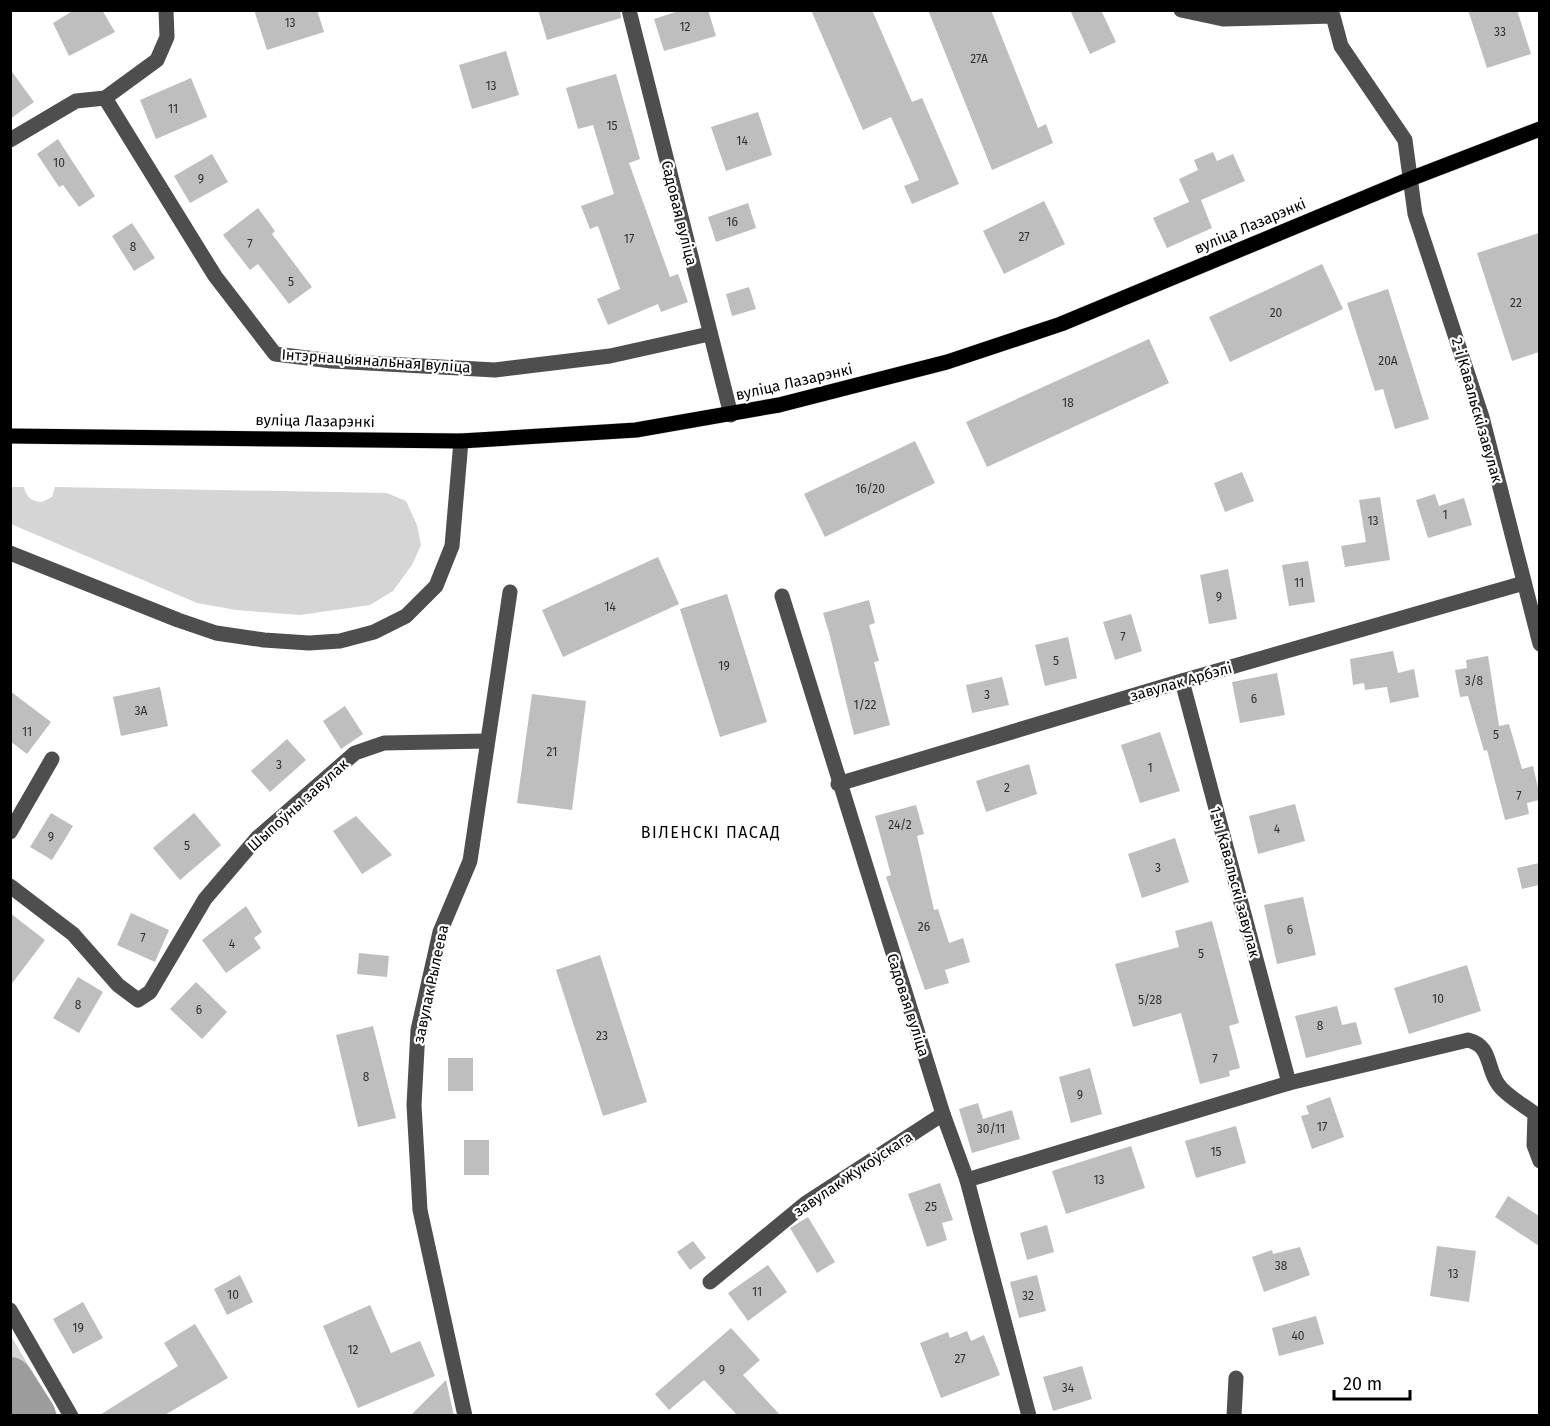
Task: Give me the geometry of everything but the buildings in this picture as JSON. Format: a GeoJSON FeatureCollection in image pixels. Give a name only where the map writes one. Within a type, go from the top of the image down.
{"type":"FeatureCollection","features":[{"type":"Feature","properties":{"kind":"main road","name":"вуліца Лазарэнкі"},"geometry":{"type":"LineString","coordinates":[[10,436],[461,441],[636,430],[731,415],[947,362],[1061,324],[1410,179],[1539,129]]}},
{"type":"Feature","properties":{"kind":"street"},"geometry":{"type":"LineString","coordinates":[[10,140],[76,101],[105,98],[157,60],[167,37],[166,10]]}},
{"type":"Feature","properties":{"kind":"street","name":"Садовая вуліца"},"geometry":{"type":"LineString","coordinates":[[629,10],[731,415]]}},
{"type":"Feature","properties":{"kind":"street","name":"2-і Кавальскі завулак"},"geometry":{"type":"LineString","coordinates":[[1180,10],[1223,19],[1333,16],[1341,46],[1406,140],[1415,214],[1482,417],[1539,644]]}},
{"type":"Feature","properties":{"kind":"street","name":"Інтэрнацыянальная вуліца"},"geometry":{"type":"LineString","coordinates":[[105,98],[215,276],[275,354],[332,361],[495,370],[610,356],[709,334]]}},
{"type":"Feature","properties":{"kind":"street"},"geometry":{"type":"LineString","coordinates":[[10,553],[216,633],[309,644],[374,632],[406,616],[436,586],[453,546],[461,441]]}},
{"type":"Feature","properties":{"kind":"street","name":"завулак Арбэлі"},"geometry":{"type":"LineString","coordinates":[[838,784],[1182,681],[1524,583]]}},
{"type":"Feature","properties":{"kind":"street","name":"завулак Рылеева"},"geometry":{"type":"LineString","coordinates":[[465,1416],[420,1210],[414,1105],[418,1030],[440,932],[470,861],[510,592]]}},
{"type":"Feature","properties":{"kind":"street","name":"Садовая вуліца"},"geometry":{"type":"LineString","coordinates":[[782,596],[838,784],[943,1114],[967,1180],[1029,1416]]}},
{"type":"Feature","properties":{"kind":"street","name":"1-ы Кавальскі завулак"},"geometry":{"type":"LineString","coordinates":[[1182,681],[1289,1083]]}},
{"type":"Feature","properties":{"kind":"street","name":"Шыпоўны завулак"},"geometry":{"type":"LineString","coordinates":[[10,886],[73,934],[118,985],[138,1000],[150,992],[205,899],[257,838],[355,753],[384,743],[488,741]]}},
{"type":"Feature","properties":{"kind":"street"},"geometry":{"type":"LineString","coordinates":[[10,832],[52,759]]}},
{"type":"Feature","properties":{"kind":"street"},"geometry":{"type":"LineString","coordinates":[[967,1180],[1289,1083],[1468,1040],[1479,1043],[1484,1050],[1499,1085],[1537,1114],[1534,1145],[1539,1161]]}},
{"type":"Feature","properties":{"kind":"street","name":"завулак Жукоўскага"},"geometry":{"type":"LineString","coordinates":[[710,1282],[806,1203],[943,1114]]}},
{"type":"Feature","properties":{"kind":"street"},"geometry":{"type":"LineString","coordinates":[[10,1310],[71,1416]]}},
{"type":"Feature","properties":{"kind":"street"},"geometry":{"type":"LineString","coordinates":[[1234,1416],[1236,1378]]}},
{"type":"Feature","properties":{"kind":"shaded area"},"geometry":{"type":"Polygon","coordinates":[[[11,487],[24,487],[30,498],[42,502],[52,497],[55,487],[387,493],[406,501],[417,525],[421,545],[412,565],[393,591],[370,605],[300,615],[236,610],[197,603],[11,524],[11,487]]]}},
{"type":"Feature","properties":{"kind":"shaded area"},"geometry":{"type":"Polygon","coordinates":[[[11,1336],[58,1415],[11,1415],[11,1336]]]}},
{"type":"Feature","properties":{"kind":"waterway"},"geometry":{"type":"LineString","coordinates":[[10,1380],[33,1416]]}},
{"type":"Feature","properties":{"kind":"district","name":"ВІЛЕНСКІ ПАСАД"},"geometry":{"type":"Point","coordinates":[711,832]}}]}
